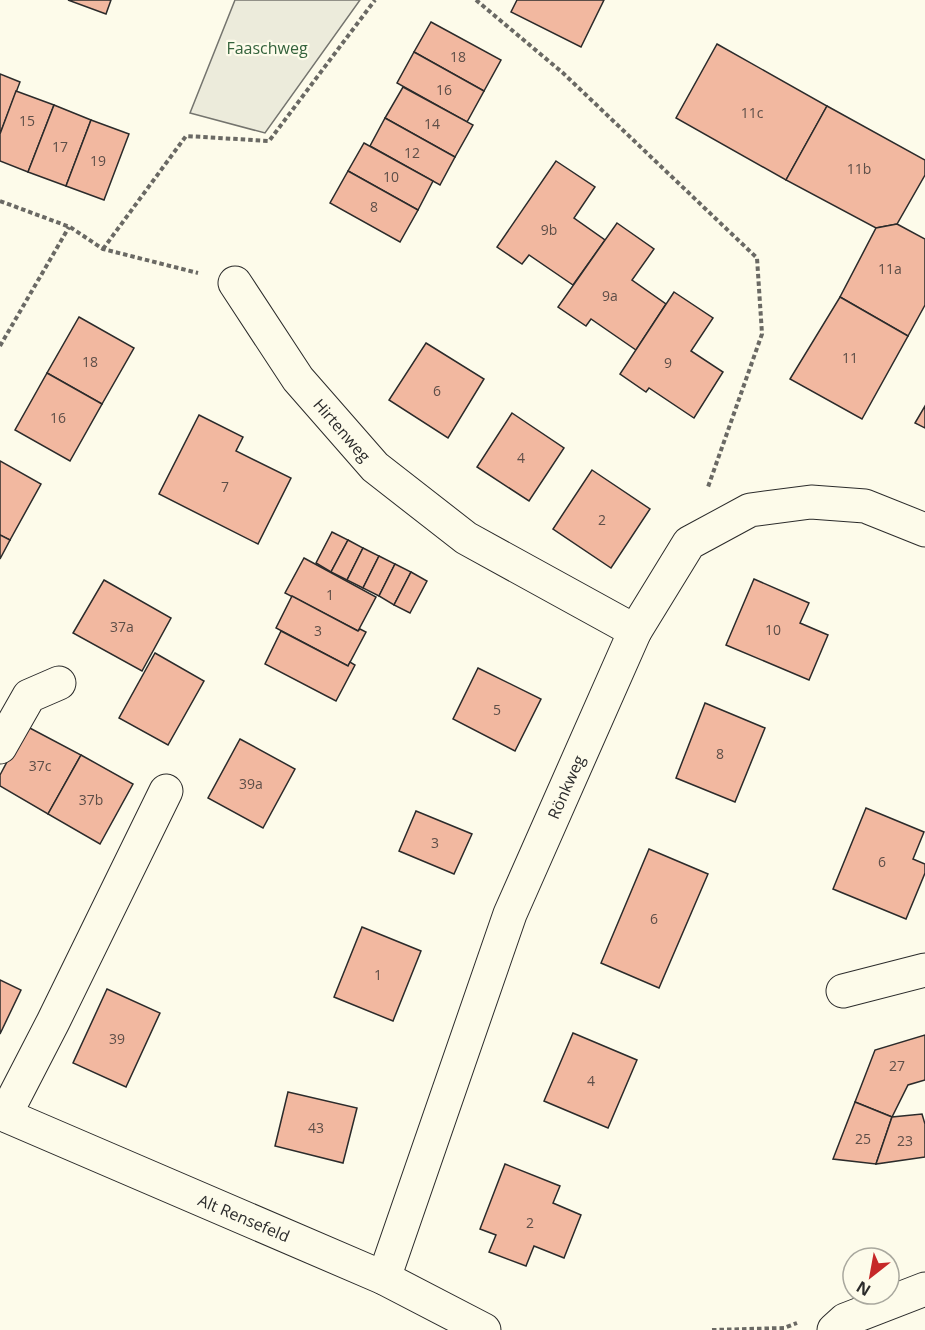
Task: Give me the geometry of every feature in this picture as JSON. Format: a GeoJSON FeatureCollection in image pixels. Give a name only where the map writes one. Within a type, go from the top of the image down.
{"type":"FeatureCollection","features":[{"type":"Feature","properties":{"kind":"street","name":"Hirtenweg"},"geometry":{"type":"LineString","coordinates":[[235,283],[298,379],[375,467],[466,538],[635,631]]}},
{"type":"Feature","properties":{"kind":"street"},"geometry":{"type":"LineString","coordinates":[[689,543],[750,510],[811,502],[865,506],[925,530]]}},
{"type":"Feature","properties":{"kind":"street","name":"Rönkweg"},"geometry":{"type":"LineString","coordinates":[[384,1278],[510,914],[635,631],[689,543]]}},
{"type":"Feature","properties":{"kind":"street"},"geometry":{"type":"LineString","coordinates":[[0,747],[29,696],[59,683]]}},
{"type":"Feature","properties":{"kind":"street"},"geometry":{"type":"LineString","coordinates":[[2,1114],[53,1022],[166,791]]}},
{"type":"Feature","properties":{"kind":"street"},"geometry":{"type":"LineString","coordinates":[[843,991],[925,970]]}},
{"type":"Feature","properties":{"kind":"street","name":"Alt Rensefeld"},"geometry":{"type":"LineString","coordinates":[[2,1114],[384,1278],[472,1327]]}},
{"type":"Feature","properties":{"kind":"street"},"geometry":{"type":"LineString","coordinates":[[819,1325],[845,1320],[925,1289]]}},
{"type":"Feature","properties":{"kind":"path"},"geometry":{"type":"LineString","coordinates":[[103,249],[186,136],[269,141],[375,0]]}},
{"type":"Feature","properties":{"kind":"path"},"geometry":{"type":"LineString","coordinates":[[476,0],[563,73],[757,258],[762,334],[689,543]]}},
{"type":"Feature","properties":{"kind":"path"},"geometry":{"type":"LineString","coordinates":[[0,201],[70,227],[103,249],[235,283]]}},
{"type":"Feature","properties":{"kind":"path"},"geometry":{"type":"LineString","coordinates":[[0,346],[70,227]]}},
{"type":"Feature","properties":{"kind":"path"},"geometry":{"type":"LineString","coordinates":[[712,1330],[819,1325]]}},
{"type":"Feature","properties":{"kind":"green space","name":"Faaschweg"},"geometry":{"type":"Polygon","coordinates":[[[235,0],[360,0],[265,133],[190,113],[235,0]]]}},
{"type":"Feature","properties":{"kind":"building"},"geometry":{"type":"Polygon","coordinates":[[[68,0],[111,0],[106,14],[68,0]]]}},
{"type":"Feature","properties":{"kind":"building"},"geometry":{"type":"Polygon","coordinates":[[[517,0],[604,0],[581,47],[511,12],[517,0]]]}},
{"type":"Feature","properties":{"kind":"building"},"geometry":{"type":"Polygon","coordinates":[[[431,22],[501,60],[484,91],[414,52],[431,22]]]}},
{"type":"Feature","properties":{"kind":"building"},"geometry":{"type":"Polygon","coordinates":[[[717,44],[827,106],[786,180],[676,118],[717,44]]]}},
{"type":"Feature","properties":{"kind":"building"},"geometry":{"type":"Polygon","coordinates":[[[414,52],[484,91],[467,122],[397,83],[414,52]]]}},
{"type":"Feature","properties":{"kind":"building"},"geometry":{"type":"Polygon","coordinates":[[[0,74],[20,82],[0,134],[0,74]]]}},
{"type":"Feature","properties":{"kind":"building"},"geometry":{"type":"Polygon","coordinates":[[[403,87],[473,125],[455,157],[385,118],[403,87]]]}},
{"type":"Feature","properties":{"kind":"building"},"geometry":{"type":"Polygon","coordinates":[[[16,91],[54,105],[28,172],[0,161],[0,134],[16,91]]]}},
{"type":"Feature","properties":{"kind":"building"},"geometry":{"type":"Polygon","coordinates":[[[54,105],[91,120],[66,186],[28,172],[54,105]]]}},
{"type":"Feature","properties":{"kind":"building"},"geometry":{"type":"Polygon","coordinates":[[[827,106],[925,160],[925,175],[897,224],[876,228],[786,180],[827,106]]]}},
{"type":"Feature","properties":{"kind":"building"},"geometry":{"type":"Polygon","coordinates":[[[385,118],[455,157],[440,185],[370,146],[385,118]]]}},
{"type":"Feature","properties":{"kind":"building"},"geometry":{"type":"Polygon","coordinates":[[[91,120],[129,134],[104,200],[66,186],[91,120]]]}},
{"type":"Feature","properties":{"kind":"building"},"geometry":{"type":"Polygon","coordinates":[[[364,143],[433,181],[418,210],[348,171],[364,143]]]}},
{"type":"Feature","properties":{"kind":"building"},"geometry":{"type":"Polygon","coordinates":[[[556,161],[595,187],[574,218],[605,240],[573,285],[529,255],[522,264],[497,247],[556,161]]]}},
{"type":"Feature","properties":{"kind":"building"},"geometry":{"type":"Polygon","coordinates":[[[348,171],[418,210],[400,242],[330,203],[348,171]]]}},
{"type":"Feature","properties":{"kind":"building"},"geometry":{"type":"Polygon","coordinates":[[[617,223],[654,249],[632,280],[666,304],[636,350],[591,319],[586,326],[558,307],[617,223]]]}},
{"type":"Feature","properties":{"kind":"building"},"geometry":{"type":"Polygon","coordinates":[[[897,224],[925,239],[925,305],[908,336],[840,297],[876,228],[897,224]]]}},
{"type":"Feature","properties":{"kind":"building"},"geometry":{"type":"Polygon","coordinates":[[[674,292],[713,318],[691,351],[723,372],[694,418],[649,388],[646,392],[620,374],[674,292]]]}},
{"type":"Feature","properties":{"kind":"building"},"geometry":{"type":"Polygon","coordinates":[[[840,297],[908,336],[862,419],[790,379],[840,297]]]}},
{"type":"Feature","properties":{"kind":"building"},"geometry":{"type":"Polygon","coordinates":[[[79,317],[134,348],[102,404],[47,373],[79,317]]]}},
{"type":"Feature","properties":{"kind":"building"},"geometry":{"type":"Polygon","coordinates":[[[426,343],[484,379],[448,438],[389,400],[426,343]]]}},
{"type":"Feature","properties":{"kind":"building"},"geometry":{"type":"Polygon","coordinates":[[[47,373],[102,404],[70,461],[15,430],[47,373]]]}},
{"type":"Feature","properties":{"kind":"building"},"geometry":{"type":"Polygon","coordinates":[[[925,406],[925,428],[915,423],[925,406]]]}},
{"type":"Feature","properties":{"kind":"building"},"geometry":{"type":"Polygon","coordinates":[[[512,413],[564,448],[529,501],[477,467],[512,413]]]}},
{"type":"Feature","properties":{"kind":"building"},"geometry":{"type":"Polygon","coordinates":[[[199,415],[243,437],[236,451],[291,478],[258,544],[159,494],[199,415]]]}},
{"type":"Feature","properties":{"kind":"building"},"geometry":{"type":"Polygon","coordinates":[[[0,461],[41,484],[10,540],[0,535],[0,461]]]}},
{"type":"Feature","properties":{"kind":"building"},"geometry":{"type":"Polygon","coordinates":[[[592,470],[650,509],[611,568],[553,529],[592,470]]]}},
{"type":"Feature","properties":{"kind":"building"},"geometry":{"type":"Polygon","coordinates":[[[332,532],[348,540],[331,572],[316,563],[332,532]]]}},
{"type":"Feature","properties":{"kind":"building"},"geometry":{"type":"Polygon","coordinates":[[[0,535],[10,540],[0,559],[0,535]]]}},
{"type":"Feature","properties":{"kind":"building"},"geometry":{"type":"Polygon","coordinates":[[[348,540],[363,548],[347,580],[331,572],[348,540]]]}},
{"type":"Feature","properties":{"kind":"building"},"geometry":{"type":"Polygon","coordinates":[[[363,548],[379,556],[363,588],[347,580],[363,548]]]}},
{"type":"Feature","properties":{"kind":"building"},"geometry":{"type":"Polygon","coordinates":[[[379,556],[395,564],[379,596],[363,588],[379,556]]]}},
{"type":"Feature","properties":{"kind":"building"},"geometry":{"type":"Polygon","coordinates":[[[304,558],[376,597],[358,631],[285,593],[304,558]]]}},
{"type":"Feature","properties":{"kind":"building"},"geometry":{"type":"Polygon","coordinates":[[[395,564],[411,572],[394,605],[379,596],[395,564]]]}},
{"type":"Feature","properties":{"kind":"building"},"geometry":{"type":"Polygon","coordinates":[[[411,572],[427,581],[410,613],[394,605],[411,572]]]}},
{"type":"Feature","properties":{"kind":"building"},"geometry":{"type":"Polygon","coordinates":[[[754,579],[809,603],[800,623],[828,635],[809,680],[726,645],[754,579]]]}},
{"type":"Feature","properties":{"kind":"building"},"geometry":{"type":"Polygon","coordinates":[[[104,580],[171,618],[142,671],[73,633],[104,580]]]}},
{"type":"Feature","properties":{"kind":"building"},"geometry":{"type":"Polygon","coordinates":[[[292,596],[358,631],[360,629],[366,632],[348,666],[276,628],[292,596]]]}},
{"type":"Feature","properties":{"kind":"building"},"geometry":{"type":"Polygon","coordinates":[[[281,631],[348,666],[350,662],[355,665],[336,701],[265,664],[281,631]]]}},
{"type":"Feature","properties":{"kind":"building"},"geometry":{"type":"Polygon","coordinates":[[[155,653],[204,681],[168,745],[119,718],[155,653]]]}},
{"type":"Feature","properties":{"kind":"building"},"geometry":{"type":"Polygon","coordinates":[[[478,668],[541,699],[515,751],[453,719],[478,668]]]}},
{"type":"Feature","properties":{"kind":"building"},"geometry":{"type":"Polygon","coordinates":[[[705,703],[765,728],[735,802],[676,778],[705,703]]]}},
{"type":"Feature","properties":{"kind":"building"},"geometry":{"type":"Polygon","coordinates":[[[26,726],[81,755],[48,814],[0,786],[0,775],[26,726]]]}},
{"type":"Feature","properties":{"kind":"building"},"geometry":{"type":"Polygon","coordinates":[[[240,739],[295,769],[263,828],[208,798],[240,739]]]}},
{"type":"Feature","properties":{"kind":"building"},"geometry":{"type":"Polygon","coordinates":[[[81,755],[133,784],[100,844],[48,814],[81,755]]]}},
{"type":"Feature","properties":{"kind":"building"},"geometry":{"type":"Polygon","coordinates":[[[866,808],[924,832],[913,859],[925,864],[925,873],[906,919],[833,889],[866,808]]]}},
{"type":"Feature","properties":{"kind":"building"},"geometry":{"type":"Polygon","coordinates":[[[416,811],[472,834],[454,874],[399,851],[416,811]]]}},
{"type":"Feature","properties":{"kind":"building"},"geometry":{"type":"Polygon","coordinates":[[[649,849],[708,874],[659,988],[601,963],[649,849]]]}},
{"type":"Feature","properties":{"kind":"building"},"geometry":{"type":"Polygon","coordinates":[[[362,927],[421,951],[393,1021],[334,997],[362,927]]]}},
{"type":"Feature","properties":{"kind":"building"},"geometry":{"type":"Polygon","coordinates":[[[0,980],[21,990],[0,1034],[0,980]]]}},
{"type":"Feature","properties":{"kind":"building"},"geometry":{"type":"Polygon","coordinates":[[[107,989],[160,1013],[126,1087],[73,1063],[107,989]]]}},
{"type":"Feature","properties":{"kind":"building"},"geometry":{"type":"Polygon","coordinates":[[[573,1033],[637,1060],[608,1128],[544,1101],[573,1033]]]}},
{"type":"Feature","properties":{"kind":"building"},"geometry":{"type":"Polygon","coordinates":[[[925,1035],[925,1080],[908,1085],[892,1117],[855,1102],[875,1050],[925,1035]]]}},
{"type":"Feature","properties":{"kind":"building"},"geometry":{"type":"Polygon","coordinates":[[[288,1092],[357,1108],[343,1163],[275,1146],[288,1092]]]}},
{"type":"Feature","properties":{"kind":"building"},"geometry":{"type":"Polygon","coordinates":[[[855,1102],[892,1117],[876,1164],[833,1159],[855,1102]]]}},
{"type":"Feature","properties":{"kind":"building"},"geometry":{"type":"Polygon","coordinates":[[[922,1114],[925,1124],[925,1157],[876,1164],[892,1117],[922,1114]]]}},
{"type":"Feature","properties":{"kind":"building"},"geometry":{"type":"Polygon","coordinates":[[[505,1164],[560,1186],[553,1203],[581,1215],[564,1258],[534,1246],[526,1266],[489,1252],[496,1235],[480,1229],[505,1164]]]}}]}
